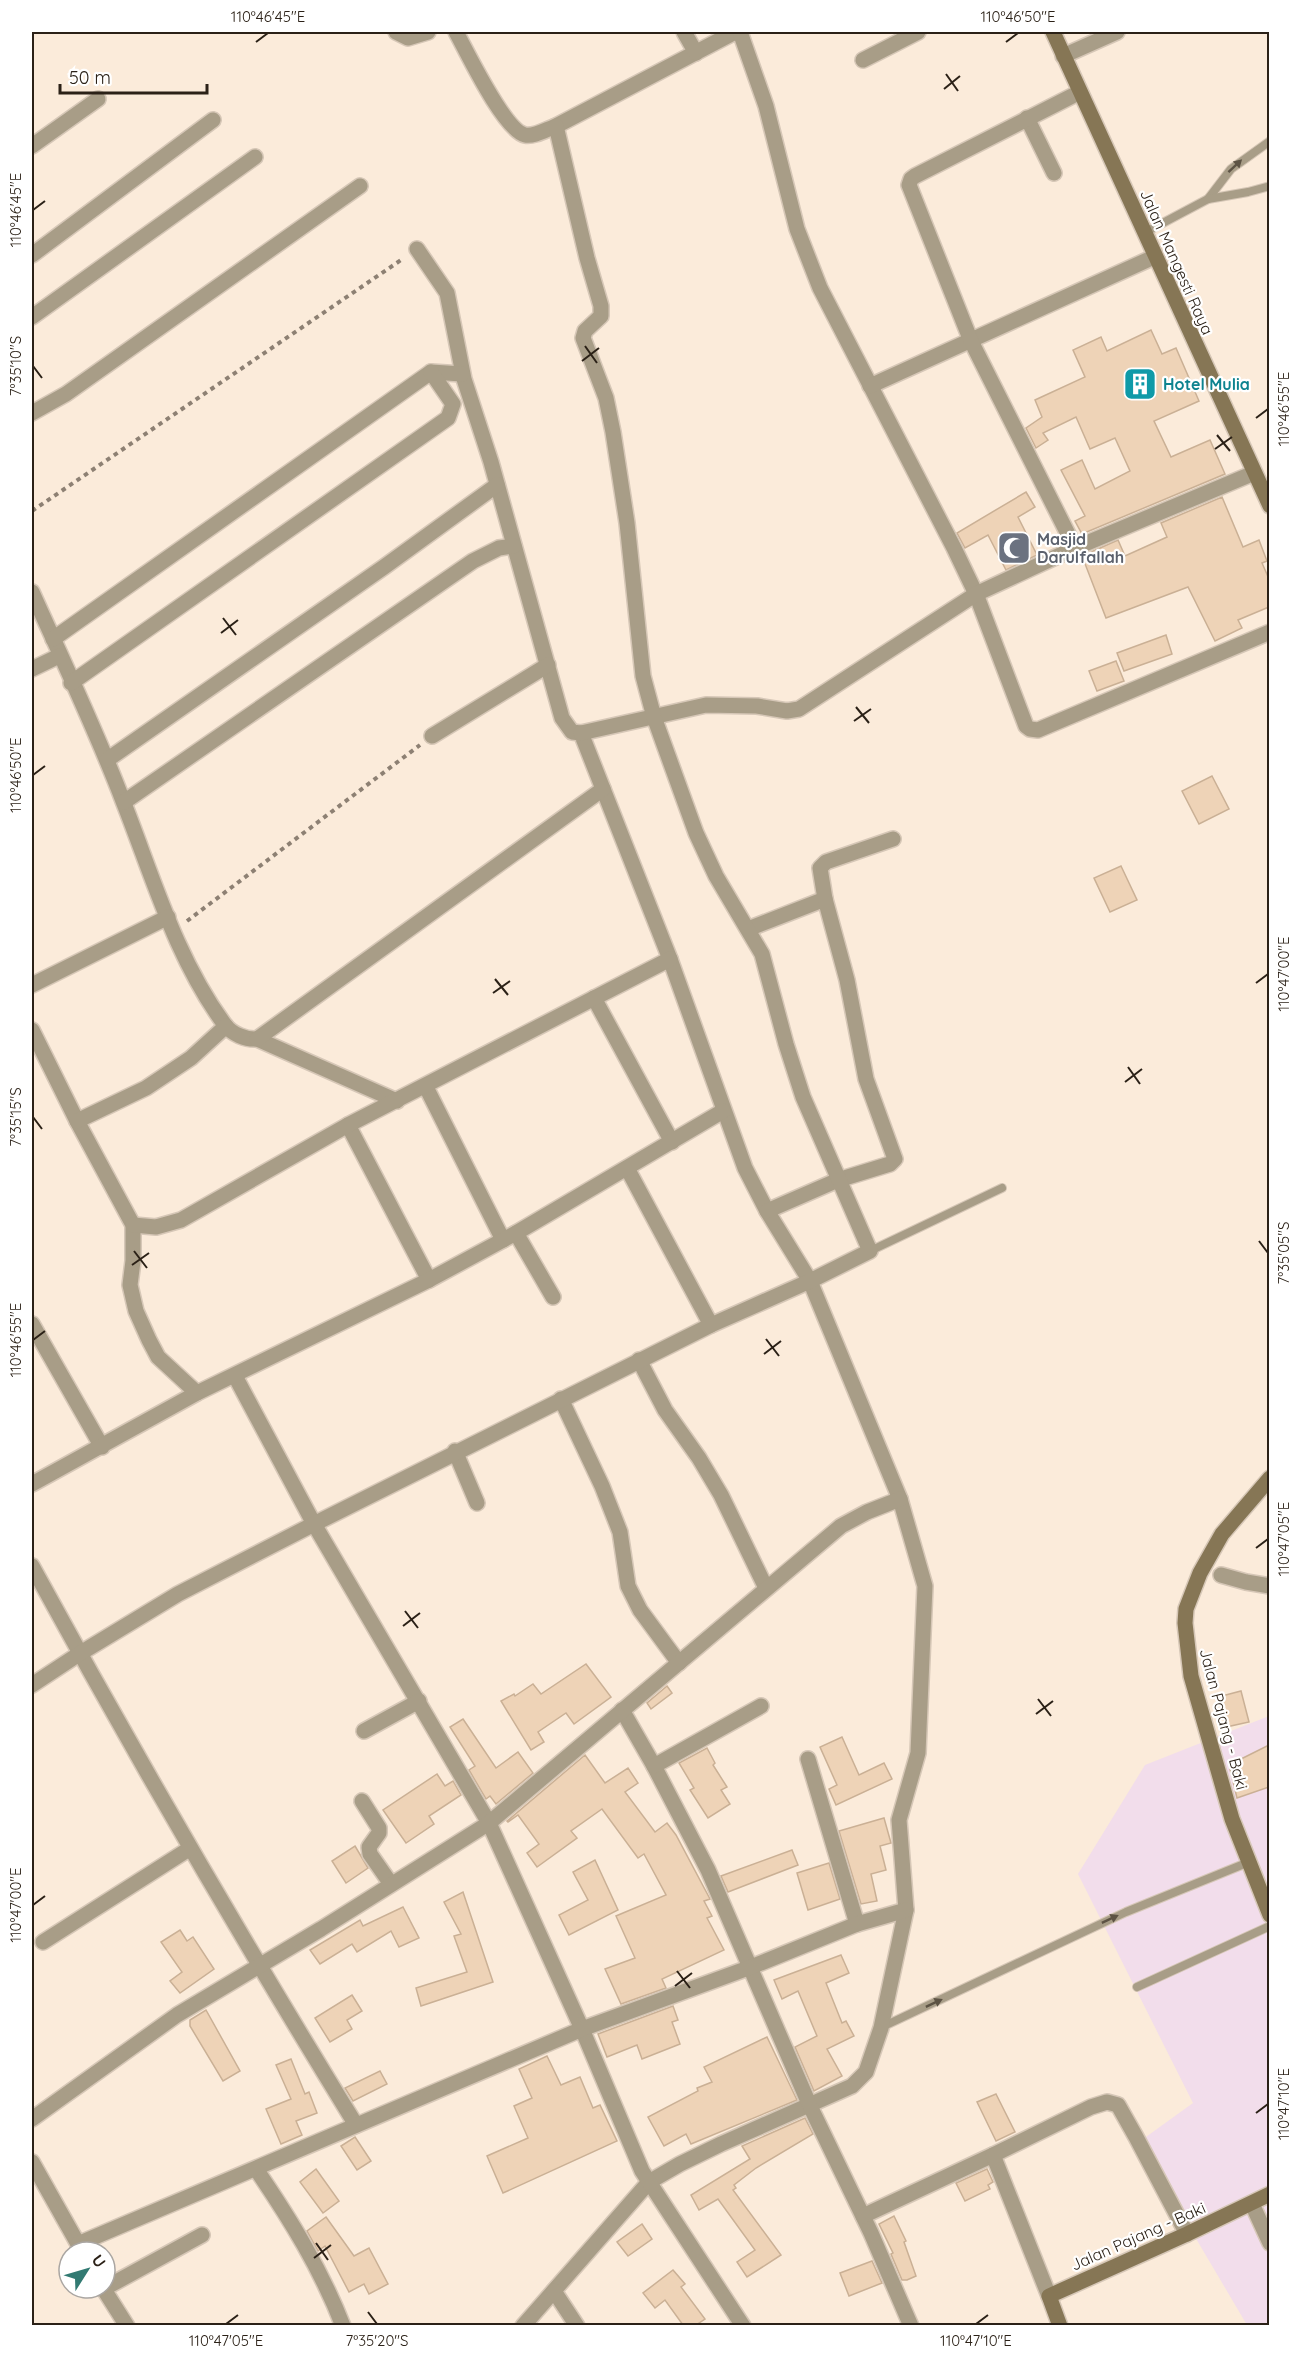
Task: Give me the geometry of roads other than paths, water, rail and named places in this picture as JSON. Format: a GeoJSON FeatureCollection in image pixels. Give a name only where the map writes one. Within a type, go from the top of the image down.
{"type":"FeatureCollection","features":[{"type":"Feature","properties":{"kind":"main road","name":"Jalan Mangesti Raya"},"geometry":{"type":"LineString","coordinates":[[1053,32],[1269,506]]}},
{"type":"Feature","properties":{"kind":"main road","name":"Jalan Pajang - Baki"},"geometry":{"type":"LineString","coordinates":[[1269,1478],[1222,1534],[1200,1574],[1186,1609],[1186,1648],[1191,1677],[1232,1819],[1269,1915]]}},
{"type":"Feature","properties":{"kind":"main road","name":"Jalan Pajang - Baki"},"geometry":{"type":"LineString","coordinates":[[1049,2296],[1252,2204],[1269,2194]]}},
{"type":"Feature","properties":{"kind":"main road"},"geometry":{"type":"LineString","coordinates":[[1049,2296],[1060,2325]]}},
{"type":"Feature","properties":{"kind":"street"},"geometry":{"type":"LineString","coordinates":[[396,32],[408,38],[428,32]]}},
{"type":"Feature","properties":{"kind":"street"},"geometry":{"type":"LineString","coordinates":[[456,32],[495,102],[516,130],[523,135],[531,136],[556,126],[735,32]]}},
{"type":"Feature","properties":{"kind":"street"},"geometry":{"type":"LineString","coordinates":[[684,32],[696,53]]}},
{"type":"Feature","properties":{"kind":"street"},"geometry":{"type":"LineString","coordinates":[[740,32],[766,106],[797,229],[820,288],[976,594],[1028,728],[1034,730],[1269,632]]}},
{"type":"Feature","properties":{"kind":"street"},"geometry":{"type":"LineString","coordinates":[[863,60],[918,32]]}},
{"type":"Feature","properties":{"kind":"street"},"geometry":{"type":"LineString","coordinates":[[1064,56],[1117,32]]}},
{"type":"Feature","properties":{"kind":"street"},"geometry":{"type":"LineString","coordinates":[[1075,548],[971,341],[909,182],[915,176],[1080,92]]}},
{"type":"Feature","properties":{"kind":"street"},"geometry":{"type":"LineString","coordinates":[[32,146],[98,99]]}},
{"type":"Feature","properties":{"kind":"street"},"geometry":{"type":"LineString","coordinates":[[1027,118],[1054,173]]}},
{"type":"Feature","properties":{"kind":"street"},"geometry":{"type":"LineString","coordinates":[[32,255],[213,120]]}},
{"type":"Feature","properties":{"kind":"street"},"geometry":{"type":"LineString","coordinates":[[32,1685],[178,1594],[455,1451],[711,1325],[810,1281],[870,1251],[803,1098],[762,954],[716,876],[696,833],[654,717],[643,676],[627,524],[613,432],[603,389],[583,338],[585,332],[601,316],[601,306],[587,258],[556,126]]}},
{"type":"Feature","properties":{"kind":"street"},"geometry":{"type":"LineString","coordinates":[[32,317],[255,157]]}},
{"type":"Feature","properties":{"kind":"street"},"geometry":{"type":"LineString","coordinates":[[32,413],[66,394],[360,186]]}},
{"type":"Feature","properties":{"kind":"street"},"geometry":{"type":"LineString","coordinates":[[417,249],[447,292],[462,374],[497,485],[562,718],[572,732],[581,733],[706,705],[799,709],[976,594],[1075,548],[1254,473]]}},
{"type":"Feature","properties":{"kind":"street"},"geometry":{"type":"LineString","coordinates":[[870,386],[1154,257]]}},
{"type":"Feature","properties":{"kind":"street"},"geometry":{"type":"LineString","coordinates":[[53,639],[431,372],[462,374]]}},
{"type":"Feature","properties":{"kind":"street"},"geometry":{"type":"LineString","coordinates":[[71,683],[448,418],[453,404],[431,372]]}},
{"type":"Feature","properties":{"kind":"street"},"geometry":{"type":"LineString","coordinates":[[107,760],[384,567],[497,485]]}},
{"type":"Feature","properties":{"kind":"street"},"geometry":{"type":"LineString","coordinates":[[124,802],[473,561],[499,548],[514,546]]}},
{"type":"Feature","properties":{"kind":"street"},"geometry":{"type":"LineString","coordinates":[[32,592],[107,760],[188,964],[226,1026],[242,1037],[257,1039],[603,789]]}},
{"type":"Feature","properties":{"kind":"street"},"geometry":{"type":"LineString","coordinates":[[32,669],[59,656]]}},
{"type":"Feature","properties":{"kind":"street"},"geometry":{"type":"LineString","coordinates":[[432,736],[548,665]]}},
{"type":"Feature","properties":{"kind":"street"},"geometry":{"type":"LineString","coordinates":[[523,2325],[554,2292],[646,2177],[852,2086],[866,2072],[881,2028],[906,1910],[899,1820],[918,1753],[925,1586],[900,1499],[810,1281],[767,1211],[745,1168],[670,959],[581,733]]}},
{"type":"Feature","properties":{"kind":"street"},"geometry":{"type":"LineString","coordinates":[[767,1211],[838,1180],[890,1164],[895,1160],[866,1079],[847,980],[819,868],[821,864],[893,839]]}},
{"type":"Feature","properties":{"kind":"street"},"geometry":{"type":"LineString","coordinates":[[748,929],[825,899]]}},
{"type":"Feature","properties":{"kind":"street"},"geometry":{"type":"LineString","coordinates":[[32,985],[171,924]]}},
{"type":"Feature","properties":{"kind":"street"},"geometry":{"type":"LineString","coordinates":[[133,1225],[156,1227],[182,1220],[348,1125],[426,1087],[670,959]]}},
{"type":"Feature","properties":{"kind":"street"},"geometry":{"type":"LineString","coordinates":[[594,998],[672,1142]]}},
{"type":"Feature","properties":{"kind":"street"},"geometry":{"type":"LineString","coordinates":[[77,1121],[146,1088],[191,1058],[226,1026]]}},
{"type":"Feature","properties":{"kind":"street"},"geometry":{"type":"LineString","coordinates":[[33,1035],[133,1225],[130,1285],[136,1311],[158,1358],[197,1393]]}},
{"type":"Feature","properties":{"kind":"street"},"geometry":{"type":"LineString","coordinates":[[257,1039],[397,1101]]}},
{"type":"Feature","properties":{"kind":"street"},"geometry":{"type":"LineString","coordinates":[[426,1087],[509,1236],[554,1297]]}},
{"type":"Feature","properties":{"kind":"street"},"geometry":{"type":"LineString","coordinates":[[32,1484],[197,1393],[429,1280],[723,1111]]}},
{"type":"Feature","properties":{"kind":"street"},"geometry":{"type":"LineString","coordinates":[[348,1125],[429,1280]]}},
{"type":"Feature","properties":{"kind":"street"},"geometry":{"type":"LineString","coordinates":[[627,1168],[711,1325]]}},
{"type":"Feature","properties":{"kind":"street"},"geometry":{"type":"LineString","coordinates":[[32,1324],[102,1447]]}},
{"type":"Feature","properties":{"kind":"street"},"geometry":{"type":"LineString","coordinates":[[639,1360],[664,1410],[699,1458],[721,1495],[766,1588]]}},
{"type":"Feature","properties":{"kind":"street"},"geometry":{"type":"LineString","coordinates":[[235,1376],[314,1524],[489,1823],[646,2177],[743,2325]]}},
{"type":"Feature","properties":{"kind":"street"},"geometry":{"type":"LineString","coordinates":[[561,1399],[602,1486],[620,1532],[628,1586],[640,1610],[679,1663]]}},
{"type":"Feature","properties":{"kind":"street"},"geometry":{"type":"LineString","coordinates":[[455,1451],[477,1503]]}},
{"type":"Feature","properties":{"kind":"street"},"geometry":{"type":"LineString","coordinates":[[32,2119],[177,2015],[489,1823],[841,1526],[867,1512],[900,1499]]}},
{"type":"Feature","properties":{"kind":"street"},"geometry":{"type":"LineString","coordinates":[[32,1566],[189,1849],[258,1967],[356,2125]]}},
{"type":"Feature","properties":{"kind":"street"},"geometry":{"type":"LineString","coordinates":[[1221,1575],[1269,1586]]}},
{"type":"Feature","properties":{"kind":"street"},"geometry":{"type":"LineString","coordinates":[[364,1731],[419,1701]]}},
{"type":"Feature","properties":{"kind":"street"},"geometry":{"type":"LineString","coordinates":[[654,1766],[761,1706]]}},
{"type":"Feature","properties":{"kind":"street"},"geometry":{"type":"LineString","coordinates":[[622,1710],[708,1870],[810,2106],[863,2216],[911,2325]]}},
{"type":"Feature","properties":{"kind":"street"},"geometry":{"type":"LineString","coordinates":[[807,1759],[857,1924]]}},
{"type":"Feature","properties":{"kind":"street"},"geometry":{"type":"LineString","coordinates":[[362,1801],[379,1828],[379,1833],[369,1847],[370,1854],[391,1884]]}},
{"type":"Feature","properties":{"kind":"street"},"geometry":{"type":"LineString","coordinates":[[43,1942],[189,1849]]}},
{"type":"Feature","properties":{"kind":"street"},"geometry":{"type":"LineString","coordinates":[[99,2240],[356,2125],[582,2029],[751,1967],[857,1924],[906,1910]]}},
{"type":"Feature","properties":{"kind":"street"},"geometry":{"type":"LineString","coordinates":[[863,2216],[1091,2107],[1107,2102],[1118,2105],[1187,2234]]}},
{"type":"Feature","properties":{"kind":"street"},"geometry":{"type":"LineString","coordinates":[[993,2155],[1049,2296]]}},
{"type":"Feature","properties":{"kind":"street"},"geometry":{"type":"LineString","coordinates":[[32,2162],[76,2240]]}},
{"type":"Feature","properties":{"kind":"street"},"geometry":{"type":"LineString","coordinates":[[256,2169],[293,2224],[328,2288],[343,2325]]}},
{"type":"Feature","properties":{"kind":"street"},"geometry":{"type":"LineString","coordinates":[[1252,2204],[1269,2243]]}},
{"type":"Feature","properties":{"kind":"street"},"geometry":{"type":"LineString","coordinates":[[117,2281],[202,2235]]}},
{"type":"Feature","properties":{"kind":"street"},"geometry":{"type":"LineString","coordinates":[[554,2292],[578,2325]]}},
{"type":"Feature","properties":{"kind":"street"},"geometry":{"type":"LineString","coordinates":[[111,2300],[127,2325]]}},
{"type":"Feature","properties":{"kind":"lane"},"geometry":{"type":"LineString","coordinates":[[1208,199],[1231,169],[1269,141]]}},
{"type":"Feature","properties":{"kind":"lane"},"geometry":{"type":"LineString","coordinates":[[1144,233],[1208,199],[1269,186]]}},
{"type":"Feature","properties":{"kind":"lane"},"geometry":{"type":"LineString","coordinates":[[870,1251],[1002,1188]]}},
{"type":"Feature","properties":{"kind":"lane"},"geometry":{"type":"LineString","coordinates":[[881,2028],[1126,1912],[1248,1862]]}},
{"type":"Feature","properties":{"kind":"lane"},"geometry":{"type":"LineString","coordinates":[[1137,1987],[1269,1926]]}},
{"type":"Feature","properties":{"kind":"place","name":"Hotel Mulia"},"geometry":{"type":"Point","coordinates":[1140,384]}},
{"type":"Feature","properties":{"kind":"place","name":"Masjid Darulfallah"},"geometry":{"type":"Point","coordinates":[1014,548]}}]}
